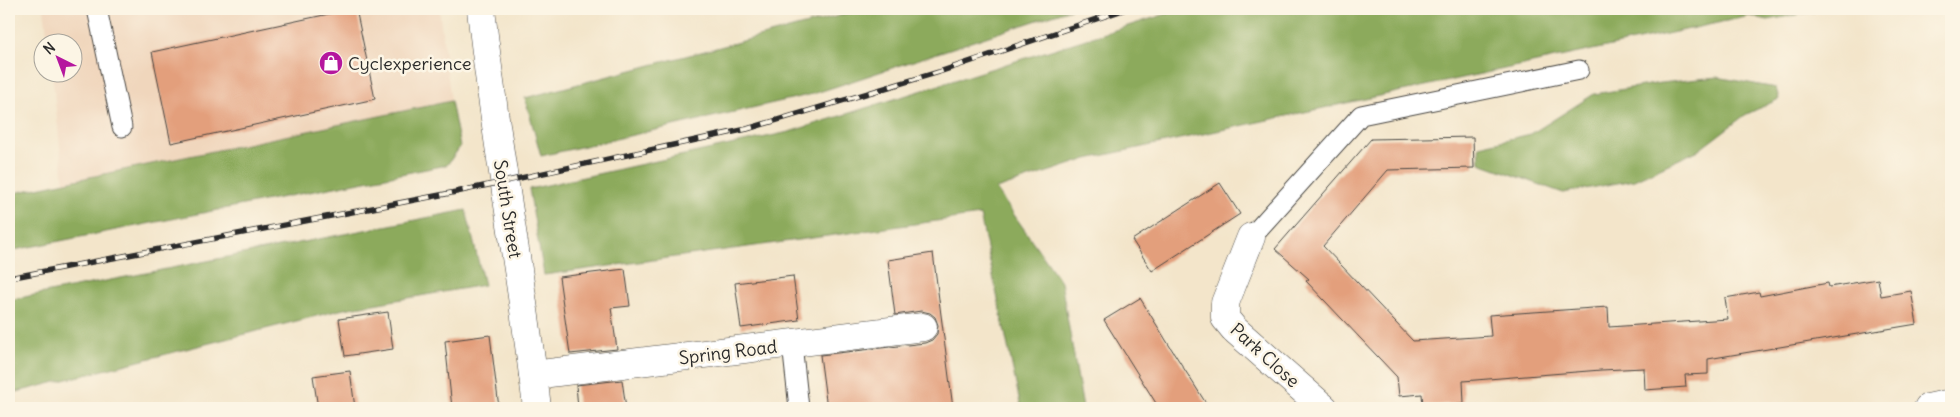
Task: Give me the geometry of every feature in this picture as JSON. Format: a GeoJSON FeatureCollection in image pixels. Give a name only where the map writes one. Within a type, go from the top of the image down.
{"type":"FeatureCollection","features":[{"type":"Feature","properties":{"kind":"street","name":"South Street"},"geometry":{"type":"LineString","coordinates":[[481,9],[489,86],[516,250],[537,408]]}},
{"type":"Feature","properties":{"kind":"street","name":"Park Close"},"geometry":{"type":"LineString","coordinates":[[1251,237],[1225,302],[1225,318],[1234,329],[1324,408]]}},
{"type":"Feature","properties":{"kind":"street","name":"Spring Road"},"geometry":{"type":"LineString","coordinates":[[533,375],[923,327]]}},
{"type":"Feature","properties":{"kind":"street"},"geometry":{"type":"LineString","coordinates":[[1928,408],[1951,403]]}},
{"type":"Feature","properties":{"kind":"lane"},"geometry":{"type":"LineString","coordinates":[[98,9],[122,127]]}},
{"type":"Feature","properties":{"kind":"lane"},"geometry":{"type":"LineString","coordinates":[[1251,237],[1361,115],[1579,70]]}},
{"type":"Feature","properties":{"kind":"lane"},"geometry":{"type":"LineString","coordinates":[[792,344],[799,408]]}},
{"type":"Feature","properties":{"kind":"shaded area"},"geometry":{"type":"Polygon","coordinates":[[[44,9],[439,9],[451,101],[64,183],[53,82],[82,82],[82,32],[47,32],[44,9]]]}},
{"type":"Feature","properties":{"kind":"green space"},"geometry":{"type":"Polygon","coordinates":[[[865,9],[1071,9],[813,94],[541,156],[525,98],[865,9]]]}},
{"type":"Feature","properties":{"kind":"green space"},"geometry":{"type":"Polygon","coordinates":[[[1182,9],[1829,9],[1768,20],[1750,16],[1087,159],[996,189],[1061,282],[1083,408],[1021,408],[980,215],[544,275],[529,189],[789,132],[1182,9]]]}},
{"type":"Feature","properties":{"kind":"green space"},"geometry":{"type":"Polygon","coordinates":[[[1717,77],[1776,88],[1779,99],[1745,115],[1699,150],[1634,180],[1563,193],[1480,163],[1479,146],[1531,134],[1594,94],[1661,83],[1717,77]]]}},
{"type":"Feature","properties":{"kind":"green space"},"geometry":{"type":"Polygon","coordinates":[[[451,101],[460,147],[447,165],[9,251],[9,194],[451,101]]]}},
{"type":"Feature","properties":{"kind":"green space"},"geometry":{"type":"Polygon","coordinates":[[[466,210],[484,285],[344,309],[9,394],[9,300],[466,210]]]}},
{"type":"Feature","properties":{"kind":"building"},"geometry":{"type":"Polygon","coordinates":[[[356,9],[375,99],[171,143],[152,52],[356,9]]]}},
{"type":"Feature","properties":{"kind":"building"},"geometry":{"type":"Polygon","coordinates":[[[1473,137],[1474,168],[1388,170],[1323,246],[1413,341],[1491,336],[1489,315],[1608,307],[1609,327],[1728,319],[1725,298],[1759,292],[1760,296],[1828,283],[1829,287],[1878,279],[1881,296],[1911,291],[1917,324],[1708,359],[1708,374],[1685,375],[1686,387],[1645,390],[1644,368],[1463,381],[1464,403],[1423,406],[1422,394],[1399,396],[1397,377],[1306,281],[1309,279],[1275,249],[1371,139],[1473,137]]]}},
{"type":"Feature","properties":{"kind":"building"},"geometry":{"type":"Polygon","coordinates":[[[1220,183],[1240,214],[1152,271],[1132,240],[1220,183]]]}},
{"type":"Feature","properties":{"kind":"building"},"geometry":{"type":"Polygon","coordinates":[[[933,253],[953,408],[827,408],[820,355],[925,343],[932,340],[937,334],[938,325],[935,317],[930,313],[921,311],[895,315],[888,260],[933,253]]]}},
{"type":"Feature","properties":{"kind":"building"},"geometry":{"type":"Polygon","coordinates":[[[625,269],[630,306],[611,308],[617,349],[570,354],[559,277],[625,269]]]}},
{"type":"Feature","properties":{"kind":"building"},"geometry":{"type":"Polygon","coordinates":[[[793,276],[799,320],[741,328],[735,283],[793,276]]]}},
{"type":"Feature","properties":{"kind":"building"},"geometry":{"type":"Polygon","coordinates":[[[1140,298],[1209,408],[1159,408],[1104,320],[1140,298]]]}},
{"type":"Feature","properties":{"kind":"building"},"geometry":{"type":"Polygon","coordinates":[[[388,312],[393,349],[345,356],[339,319],[388,312]]]}},
{"type":"Feature","properties":{"kind":"building"},"geometry":{"type":"Polygon","coordinates":[[[490,335],[499,408],[452,408],[445,341],[490,335]]]}},
{"type":"Feature","properties":{"kind":"building"},"geometry":{"type":"Polygon","coordinates":[[[350,371],[355,408],[318,408],[313,376],[350,371]]]}},
{"type":"Feature","properties":{"kind":"building"},"geometry":{"type":"Polygon","coordinates":[[[622,380],[626,408],[578,408],[576,385],[622,380]]]}},
{"type":"Feature","properties":{"kind":"railway"},"geometry":{"type":"LineString","coordinates":[[9,278],[456,192],[747,129],[939,72],[1126,9]]}},
{"type":"Feature","properties":{"kind":"place","name":"Cyclexperience"},"geometry":{"type":"Point","coordinates":[331,63]}}]}
